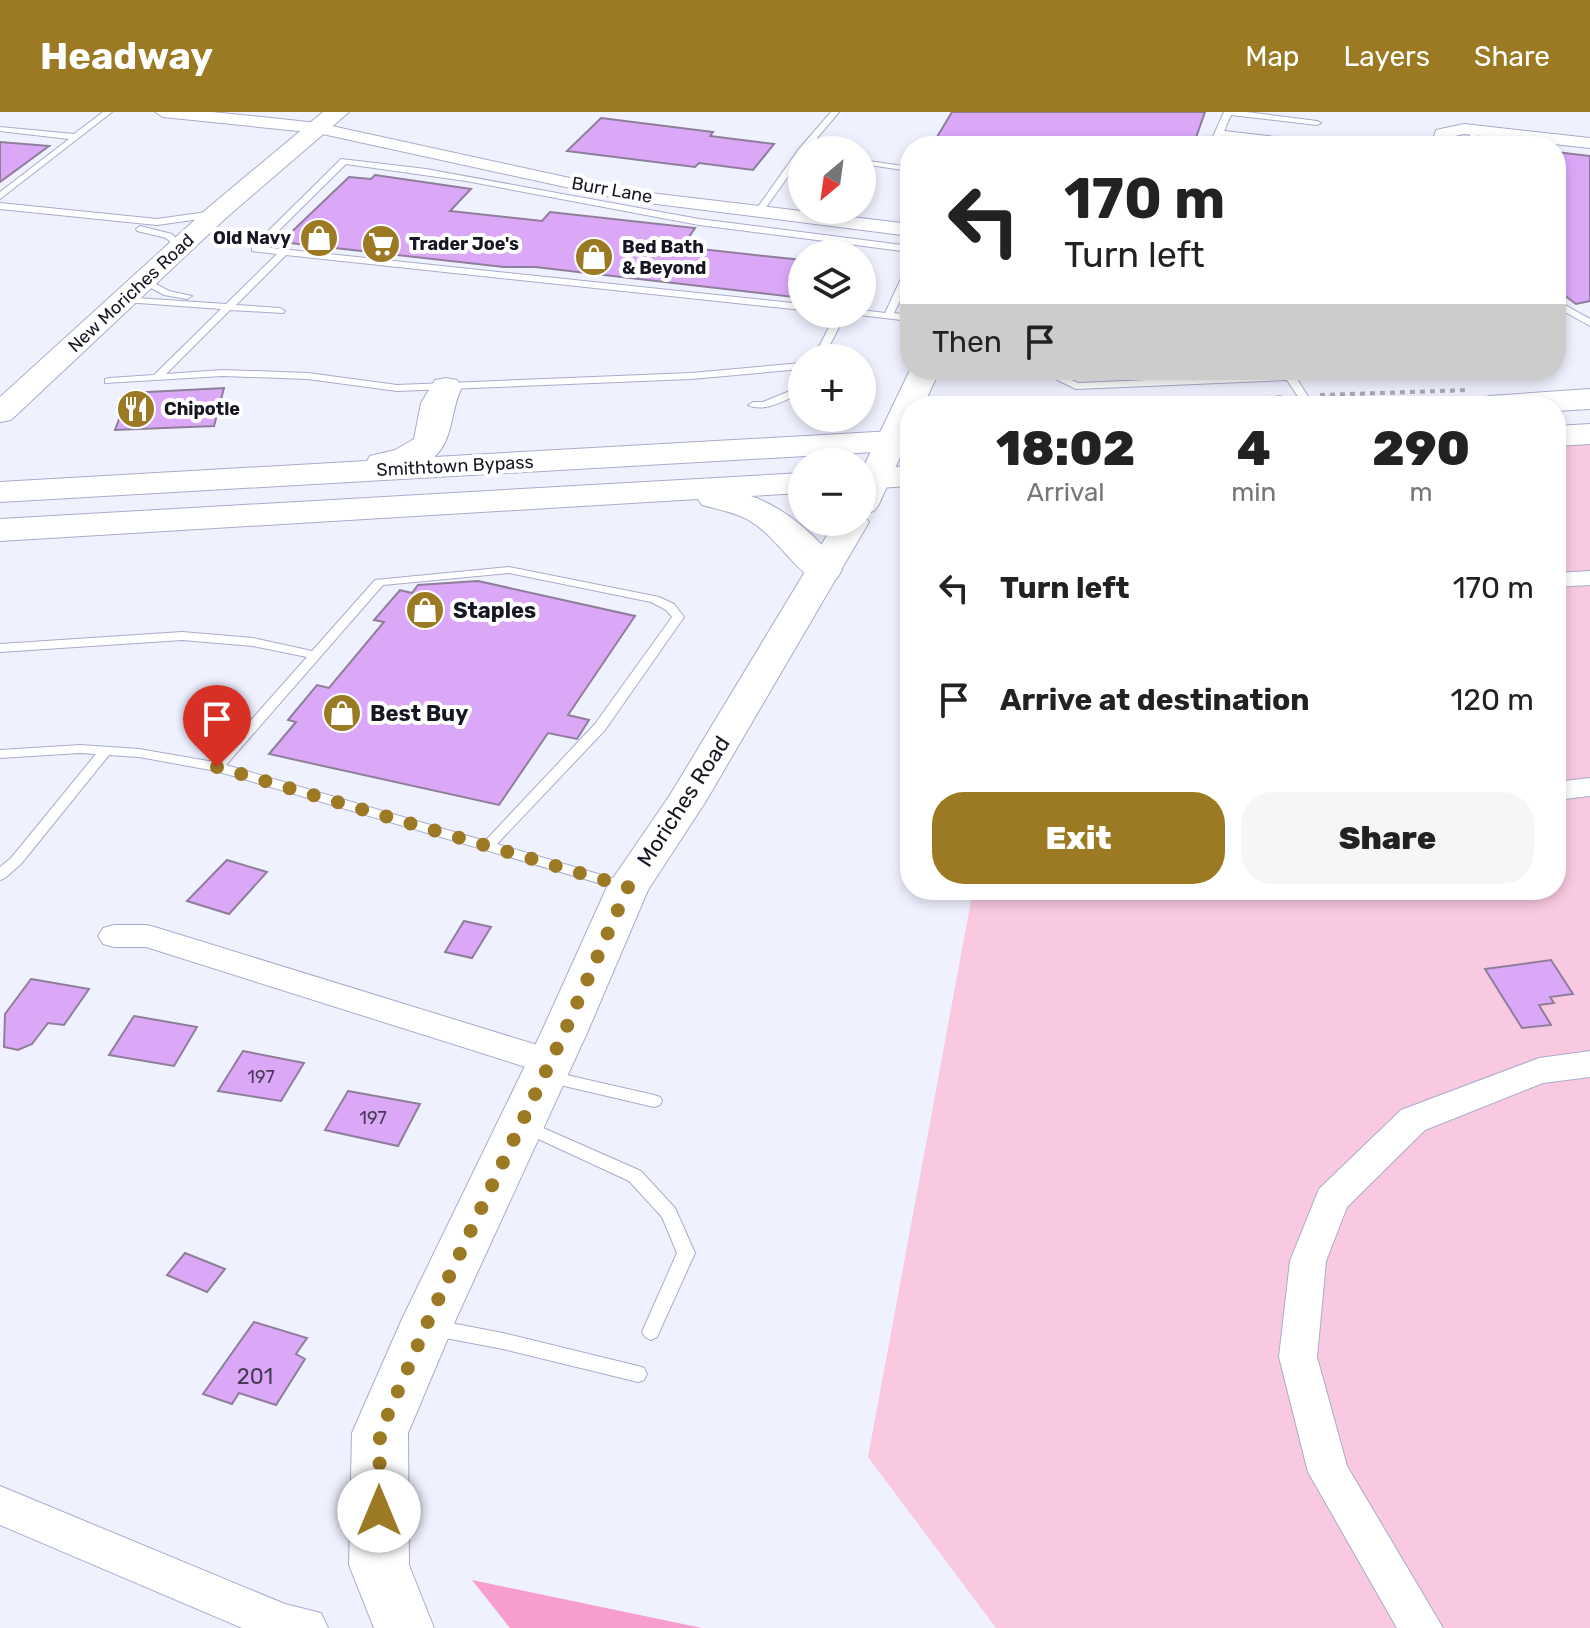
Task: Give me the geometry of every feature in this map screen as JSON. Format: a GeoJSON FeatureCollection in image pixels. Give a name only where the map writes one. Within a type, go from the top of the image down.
{"type":"FeatureCollection","features":[{"type":"Feature","properties":{"kind":"highway"},"geometry":{"type":"LineString","coordinates":[[446,387],[451,403],[451,440],[458,449],[521,462]]}},
{"type":"Feature","properties":{"kind":"highway"},"geometry":{"type":"LineString","coordinates":[[335,473],[414,456],[424,451],[433,434],[435,403],[446,387]]}},
{"type":"Feature","properties":{"kind":"highway"},"geometry":{"type":"LineString","coordinates":[[1566,399],[1590,399]]}},
{"type":"Feature","properties":{"kind":"highway"},"geometry":{"type":"LineString","coordinates":[[1566,435],[1590,434]]}},
{"type":"Feature","properties":{"kind":"highway","name":"Smithtown Bypass"},"geometry":{"type":"LineString","coordinates":[[0,492],[900,440]]}},
{"type":"Feature","properties":{"kind":"highway"},"geometry":{"type":"LineString","coordinates":[[876,484],[900,478]]}},
{"type":"Feature","properties":{"kind":"highway","name":"Smithtown Bypass"},"geometry":{"type":"LineString","coordinates":[[0,530],[788,484]]}},
{"type":"Feature","properties":{"kind":"highway"},"geometry":{"type":"LineString","coordinates":[[604,494],[712,498],[745,504],[776,520],[824,570]]}},
{"type":"Feature","properties":{"kind":"main road","name":"New Moriches Road"},"geometry":{"type":"LineString","coordinates":[[0,413],[218,212],[328,120]]}},
{"type":"Feature","properties":{"kind":"main road"},"geometry":{"type":"LineString","coordinates":[[876,474],[900,441]]}},
{"type":"Feature","properties":{"kind":"main road","name":"Moriches Road"},"geometry":{"type":"LineString","coordinates":[[404,1628],[379,1565],[380,1433],[426,1326],[548,1069],[628,887],[686,801],[844,536]]}},
{"type":"Feature","properties":{"kind":"street"},"geometry":{"type":"LineString","coordinates":[[163,112],[328,120]]}},
{"type":"Feature","properties":{"kind":"street"},"geometry":{"type":"LineString","coordinates":[[284,112],[328,120]]}},
{"type":"Feature","properties":{"kind":"street","name":"Burr Lane"},"geometry":{"type":"LineString","coordinates":[[328,120],[625,195],[900,229]]}},
{"type":"Feature","properties":{"kind":"street"},"geometry":{"type":"LineString","coordinates":[[1442,136],[1464,129],[1471,136]]}},
{"type":"Feature","properties":{"kind":"street"},"geometry":{"type":"LineString","coordinates":[[1566,142],[1590,143]]}},
{"type":"Feature","properties":{"kind":"street"},"geometry":{"type":"LineString","coordinates":[[1566,579],[1590,578]]}},
{"type":"Feature","properties":{"kind":"street"},"geometry":{"type":"LineString","coordinates":[[1566,790],[1590,787]]}},
{"type":"Feature","properties":{"kind":"street"},"geometry":{"type":"LineString","coordinates":[[114,936],[147,936],[548,1069]]}},
{"type":"Feature","properties":{"kind":"street"},"geometry":{"type":"LineString","coordinates":[[1421,1628],[1328,1472],[1298,1357],[1308,1261],[1332,1199],[1413,1120],[1539,1071],[1590,1064]]}},
{"type":"Feature","properties":{"kind":"street"},"geometry":{"type":"LineString","coordinates":[[0,1505],[285,1625],[306,1628]]}},
{"type":"Feature","properties":{"kind":"lane"},"geometry":{"type":"LineString","coordinates":[[0,196],[108,112]]}},
{"type":"Feature","properties":{"kind":"lane"},"geometry":{"type":"LineString","coordinates":[[815,136],[835,112]]}},
{"type":"Feature","properties":{"kind":"lane"},"geometry":{"type":"LineString","coordinates":[[1218,136],[1228,112],[1317,123]]}},
{"type":"Feature","properties":{"kind":"lane"},"geometry":{"type":"LineString","coordinates":[[1313,136],[1320,112]]}},
{"type":"Feature","properties":{"kind":"lane"},"geometry":{"type":"LineString","coordinates":[[0,129],[77,137]]}},
{"type":"Feature","properties":{"kind":"lane"},"geometry":{"type":"LineString","coordinates":[[1219,133],[1247,136]]}},
{"type":"Feature","properties":{"kind":"lane"},"geometry":{"type":"LineString","coordinates":[[788,306],[255,249],[344,161],[421,169],[743,230],[900,248]]}},
{"type":"Feature","properties":{"kind":"lane"},"geometry":{"type":"LineString","coordinates":[[876,164],[900,168]]}},
{"type":"Feature","properties":{"kind":"lane"},"geometry":{"type":"LineString","coordinates":[[759,211],[788,171]]}},
{"type":"Feature","properties":{"kind":"lane"},"geometry":{"type":"LineString","coordinates":[[0,206],[157,222],[218,212]]}},
{"type":"Feature","properties":{"kind":"lane"},"geometry":{"type":"LineString","coordinates":[[0,214],[153,231],[169,236],[182,248]]}},
{"type":"Feature","properties":{"kind":"lane"},"geometry":{"type":"LineString","coordinates":[[156,378],[284,252]]}},
{"type":"Feature","properties":{"kind":"lane"},"geometry":{"type":"LineString","coordinates":[[135,290],[204,308],[230,305]]}},
{"type":"Feature","properties":{"kind":"lane"},"geometry":{"type":"LineString","coordinates":[[135,290],[280,311]]}},
{"type":"Feature","properties":{"kind":"lane"},"geometry":{"type":"LineString","coordinates":[[888,316],[900,291]]}},
{"type":"Feature","properties":{"kind":"lane"},"geometry":{"type":"LineString","coordinates":[[1566,309],[1590,323]]}},
{"type":"Feature","properties":{"kind":"lane"},"geometry":{"type":"LineString","coordinates":[[876,315],[900,317]]}},
{"type":"Feature","properties":{"kind":"lane"},"geometry":{"type":"LineString","coordinates":[[109,381],[222,373],[308,376],[397,388],[691,376],[788,367]]}},
{"type":"Feature","properties":{"kind":"lane"},"geometry":{"type":"LineString","coordinates":[[1063,380],[1076,386],[1222,380]]}},
{"type":"Feature","properties":{"kind":"lane"},"geometry":{"type":"LineString","coordinates":[[1204,380],[1210,381]]}},
{"type":"Feature","properties":{"kind":"lane"},"geometry":{"type":"LineString","coordinates":[[753,405],[764,405],[788,395]]}},
{"type":"Feature","properties":{"kind":"lane"},"geometry":{"type":"LineString","coordinates":[[217,767],[379,582],[522,571],[655,599],[670,607],[678,617],[600,727],[487,847]]}},
{"type":"Feature","properties":{"kind":"lane"},"geometry":{"type":"LineString","coordinates":[[0,648],[182,636],[253,642],[316,655]]}},
{"type":"Feature","properties":{"kind":"lane"},"geometry":{"type":"LineString","coordinates":[[0,754],[106,751],[139,753],[217,767],[628,887]]}},
{"type":"Feature","properties":{"kind":"lane"},"geometry":{"type":"LineString","coordinates":[[0,875],[16,861],[106,751]]}},
{"type":"Feature","properties":{"kind":"lane"},"geometry":{"type":"LineString","coordinates":[[548,1069],[654,1101]]}},
{"type":"Feature","properties":{"kind":"lane"},"geometry":{"type":"LineString","coordinates":[[521,1125],[635,1176],[669,1213],[686,1253],[651,1332]]}},
{"type":"Feature","properties":{"kind":"lane"},"geometry":{"type":"LineString","coordinates":[[426,1326],[638,1374]]}},
{"type":"Feature","properties":{"kind":"path"},"geometry":{"type":"LineString","coordinates":[[1320,395],[1375,396]]}},
{"type":"Feature","properties":{"kind":"shaded area"},"geometry":{"type":"Polygon","coordinates":[[[1590,430],[1590,1628],[996,1628],[868,1457],[971,900],[1566,900],[1566,431],[1590,430]]]}},
{"type":"Feature","properties":{"kind":"shaded area"},"geometry":{"type":"Polygon","coordinates":[[[472,1580],[702,1628],[510,1628],[472,1580]]]}},
{"type":"Feature","properties":{"kind":"building"},"geometry":{"type":"Polygon","coordinates":[[[952,112],[1205,112],[1197,136],[938,136],[952,112]]]}},
{"type":"Feature","properties":{"kind":"building"},"geometry":{"type":"Polygon","coordinates":[[[601,118],[713,132],[710,136],[774,144],[753,170],[699,163],[695,167],[567,151],[601,118]]]}},
{"type":"Feature","properties":{"kind":"building"},"geometry":{"type":"Polygon","coordinates":[[[0,142],[49,146],[0,182],[0,142]]]}},
{"type":"Feature","properties":{"kind":"building"},"geometry":{"type":"Polygon","coordinates":[[[1566,153],[1590,156],[1590,301],[1576,304],[1566,296],[1566,153]]]}},
{"type":"Feature","properties":{"kind":"building"},"geometry":{"type":"Polygon","coordinates":[[[375,175],[471,189],[450,211],[542,221],[550,212],[695,228],[682,247],[788,258],[788,296],[281,242],[349,177],[371,179],[375,175]]]}},
{"type":"Feature","properties":{"kind":"building"},"geometry":{"type":"Polygon","coordinates":[[[224,388],[214,426],[115,430],[129,393],[224,388]]]}},
{"type":"Feature","properties":{"kind":"building"},"geometry":{"type":"Polygon","coordinates":[[[478,581],[635,616],[568,715],[589,720],[577,739],[548,733],[499,805],[269,754],[296,722],[288,720],[317,685],[329,688],[384,622],[374,620],[400,590],[412,593],[418,585],[478,581]]]}},
{"type":"Feature","properties":{"kind":"building"},"geometry":{"type":"Polygon","coordinates":[[[227,860],[267,872],[229,914],[187,901],[227,860]]]}},
{"type":"Feature","properties":{"kind":"building"},"geometry":{"type":"Polygon","coordinates":[[[464,921],[491,927],[472,958],[445,952],[464,921]]]}},
{"type":"Feature","properties":{"kind":"building"},"geometry":{"type":"Polygon","coordinates":[[[1551,960],[1573,994],[1550,997],[1554,1003],[1539,1005],[1551,1025],[1522,1028],[1485,969],[1551,960]]]}},
{"type":"Feature","properties":{"kind":"building"},"geometry":{"type":"Polygon","coordinates":[[[31,979],[89,989],[64,1025],[48,1023],[32,1044],[18,1050],[4,1047],[5,1014],[31,979]]]}},
{"type":"Feature","properties":{"kind":"building"},"geometry":{"type":"Polygon","coordinates":[[[134,1016],[197,1027],[174,1066],[109,1055],[134,1016]]]}},
{"type":"Feature","properties":{"kind":"building"},"geometry":{"type":"Polygon","coordinates":[[[243,1051],[304,1063],[281,1101],[218,1091],[243,1051]]]}},
{"type":"Feature","properties":{"kind":"building"},"geometry":{"type":"Polygon","coordinates":[[[348,1091],[420,1104],[398,1146],[325,1130],[348,1091]]]}},
{"type":"Feature","properties":{"kind":"building"},"geometry":{"type":"Polygon","coordinates":[[[185,1253],[225,1269],[207,1292],[167,1275],[185,1253]]]}},
{"type":"Feature","properties":{"kind":"building"},"geometry":{"type":"Polygon","coordinates":[[[254,1322],[307,1338],[296,1354],[305,1359],[276,1405],[239,1393],[232,1404],[203,1394],[254,1322]]]}},
{"type":"Feature","properties":{"kind":"place","name":"Old Navy"},"geometry":{"type":"Point","coordinates":[319,238]}},
{"type":"Feature","properties":{"kind":"place","name":"Trader Joe's"},"geometry":{"type":"Point","coordinates":[381,244]}},
{"type":"Feature","properties":{"kind":"place","name":"Bed Bath & Beyond"},"geometry":{"type":"Point","coordinates":[594,257]}},
{"type":"Feature","properties":{"kind":"place","name":"Chipotle"},"geometry":{"type":"Point","coordinates":[136,409]}},
{"type":"Feature","properties":{"kind":"place","name":"Staples"},"geometry":{"type":"Point","coordinates":[425,610]}},
{"type":"Feature","properties":{"kind":"place","name":"Best Buy"},"geometry":{"type":"Point","coordinates":[342,713]}},
{"type":"Feature","properties":{"kind":"route"},"geometry":{"type":"LineString","coordinates":[[217,767],[628,887],[564,1033],[429,1319],[380,1433],[379,1511]]}}]}
